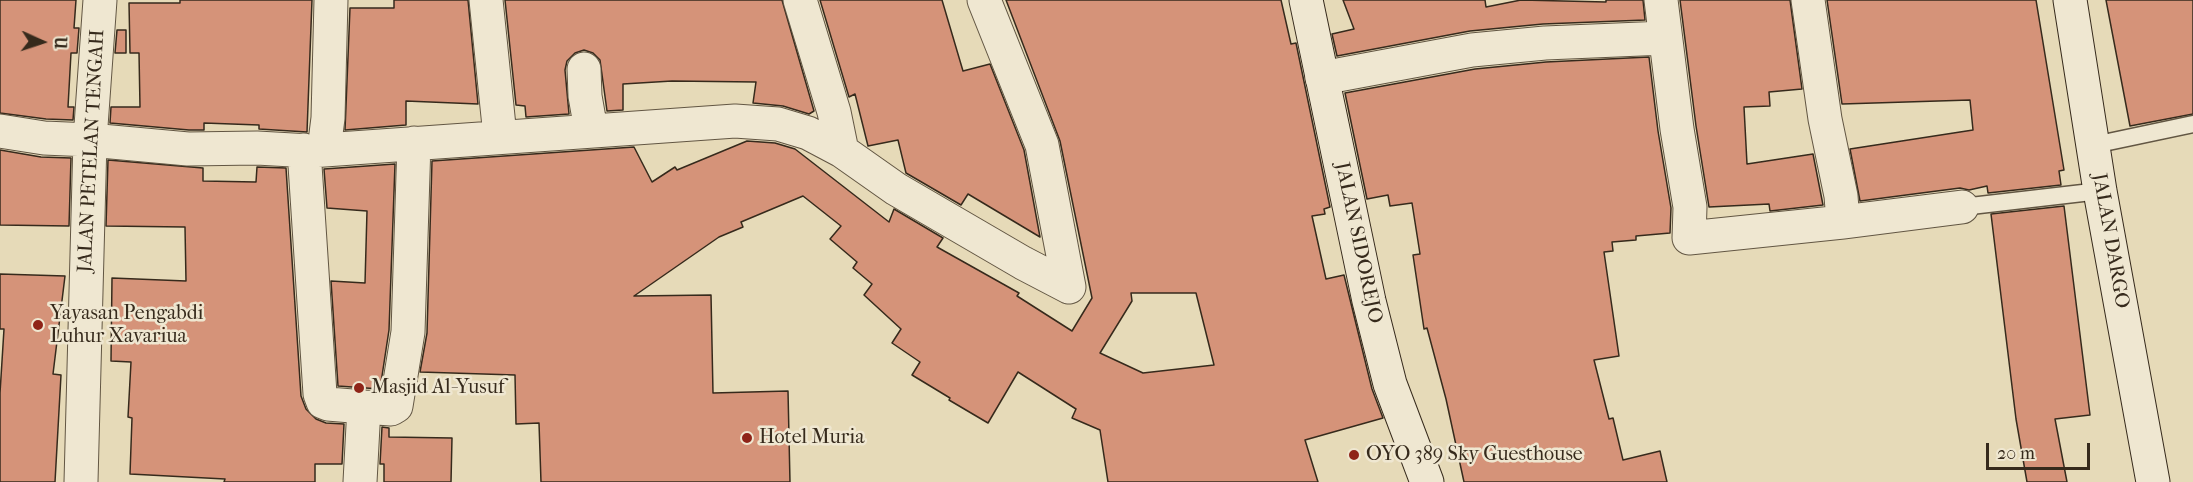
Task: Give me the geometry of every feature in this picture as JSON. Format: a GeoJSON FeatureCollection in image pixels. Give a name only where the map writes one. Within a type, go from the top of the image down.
{"type":"FeatureCollection","features":[{"type":"Feature","properties":{"kind":"street","name":"JALAN PETELAN TENGAH"},"geometry":{"type":"LineString","coordinates":[[81,482],[90,140],[99,0]]}},
{"type":"Feature","properties":{"kind":"street"},"geometry":{"type":"LineString","coordinates":[[331,0],[328,118],[314,150],[320,394],[323,402],[328,404],[391,409],[396,406],[408,332],[414,143]]}},
{"type":"Feature","properties":{"kind":"street"},"geometry":{"type":"LineString","coordinates":[[486,0],[500,136]]}},
{"type":"Feature","properties":{"kind":"street"},"geometry":{"type":"LineString","coordinates":[[800,0],[834,112],[842,151]]}},
{"type":"Feature","properties":{"kind":"street"},"geometry":{"type":"LineString","coordinates":[[0,131],[44,138],[188,149],[314,150],[735,121],[778,124],[808,133],[842,151],[896,189],[1069,287],[1042,145],[984,0]]}},
{"type":"Feature","properties":{"kind":"street","name":"JALAN SIDOREJO"},"geometry":{"type":"LineString","coordinates":[[1306,0],[1369,301],[1390,384],[1427,482]]}},
{"type":"Feature","properties":{"kind":"street"},"geometry":{"type":"LineString","coordinates":[[1661,0],[1690,207],[1689,238],[1962,207]]}},
{"type":"Feature","properties":{"kind":"street"},"geometry":{"type":"LineString","coordinates":[[1808,0],[1825,119],[1841,196],[1843,222]]}},
{"type":"Feature","properties":{"kind":"street","name":"JALAN DARGO"},"geometry":{"type":"LineString","coordinates":[[2070,0],[2100,191],[2153,482]]}},
{"type":"Feature","properties":{"kind":"street"},"geometry":{"type":"LineString","coordinates":[[1322,78],[1472,50],[1545,43],[1665,38]]}},
{"type":"Feature","properties":{"kind":"street"},"geometry":{"type":"LineString","coordinates":[[585,69],[585,96],[591,130]]}},
{"type":"Feature","properties":{"kind":"street"},"geometry":{"type":"LineString","coordinates":[[360,482],[364,407]]}},
{"type":"Feature","properties":{"kind":"lane"},"geometry":{"type":"LineString","coordinates":[[2094,146],[2193,124]]}},
{"type":"Feature","properties":{"kind":"lane"},"geometry":{"type":"LineString","coordinates":[[1962,207],[2100,191]]}},
{"type":"Feature","properties":{"kind":"building"},"geometry":{"type":"Polygon","coordinates":[[[0,0],[76,0],[74,28],[79,28],[77,53],[71,53],[68,107],[74,107],[73,120],[0,113],[0,0]]]}},
{"type":"Feature","properties":{"kind":"building"},"geometry":{"type":"Polygon","coordinates":[[[180,0],[312,0],[307,132],[259,129],[259,125],[204,123],[204,130],[189,130],[110,123],[111,107],[140,107],[139,53],[130,53],[129,3],[180,3],[180,0]]]}},
{"type":"Feature","properties":{"kind":"building"},"geometry":{"type":"Polygon","coordinates":[[[394,0],[468,0],[478,104],[406,101],[406,125],[345,130],[350,8],[394,8],[394,0]]]}},
{"type":"Feature","properties":{"kind":"building"},"geometry":{"type":"Polygon","coordinates":[[[505,0],[782,0],[814,111],[809,114],[783,106],[753,103],[756,82],[672,81],[623,84],[623,110],[607,111],[600,60],[593,53],[584,50],[575,53],[567,61],[565,70],[569,114],[526,117],[525,106],[516,105],[505,0]]]}},
{"type":"Feature","properties":{"kind":"building"},"geometry":{"type":"Polygon","coordinates":[[[820,0],[942,0],[963,71],[990,64],[1024,150],[1040,237],[968,194],[961,205],[906,173],[898,140],[868,146],[855,94],[849,97],[820,0]]]}},
{"type":"Feature","properties":{"kind":"building"},"geometry":{"type":"Polygon","coordinates":[[[1006,0],[1281,0],[1291,44],[1296,43],[1330,207],[1324,209],[1325,214],[1312,216],[1326,279],[1344,275],[1372,389],[1383,418],[1305,440],[1318,482],[1108,482],[1100,430],[1072,418],[1076,409],[1018,372],[988,423],[912,375],[920,362],[892,343],[901,329],[864,295],[872,284],[853,268],[857,262],[830,239],[841,226],[803,196],[741,222],[743,227],[719,237],[634,296],[711,295],[713,393],[788,391],[790,482],[541,482],[539,423],[516,424],[515,375],[420,372],[427,333],[432,161],[634,147],[652,182],[675,167],[677,170],[747,141],[775,143],[795,149],[889,222],[894,209],[943,238],[937,247],[1019,293],[1017,296],[1072,331],[1092,298],[1060,141],[1006,0]],[[1131,293],[1132,301],[1100,353],[1143,373],[1214,365],[1196,293],[1131,293]]]}},
{"type":"Feature","properties":{"kind":"building"},"geometry":{"type":"Polygon","coordinates":[[[1343,0],[1485,0],[1486,7],[1521,0],[1606,2],[1606,0],[1643,0],[1645,20],[1543,24],[1470,31],[1337,56],[1332,34],[1354,29],[1343,0]]]}},
{"type":"Feature","properties":{"kind":"building"},"geometry":{"type":"Polygon","coordinates":[[[1680,0],[1790,0],[1802,89],[1769,92],[1770,106],[1744,107],[1747,164],[1813,154],[1823,205],[1770,211],[1769,204],[1709,207],[1680,0]]]}},
{"type":"Feature","properties":{"kind":"building"},"geometry":{"type":"Polygon","coordinates":[[[1827,0],[2036,0],[2064,170],[2059,171],[2061,185],[1988,193],[1987,186],[1969,190],[1960,188],[1860,201],[1850,149],[1973,130],[1970,100],[1842,104],[1827,0]]]}},
{"type":"Feature","properties":{"kind":"building"},"geometry":{"type":"Polygon","coordinates":[[[2106,0],[2193,0],[2193,114],[2130,126],[2106,0]]]}},
{"type":"Feature","properties":{"kind":"building"},"geometry":{"type":"Polygon","coordinates":[[[117,30],[126,30],[126,53],[115,53],[117,30]]]}},
{"type":"Feature","properties":{"kind":"building"},"geometry":{"type":"Polygon","coordinates":[[[1649,57],[1671,208],[1670,233],[1636,236],[1636,240],[1612,242],[1613,251],[1604,252],[1619,356],[1594,360],[1609,419],[1613,418],[1623,460],[1660,451],[1667,482],[1464,482],[1446,399],[1427,328],[1424,329],[1413,255],[1420,254],[1412,203],[1390,206],[1388,195],[1367,199],[1345,93],[1475,69],[1546,62],[1649,57]]]}},
{"type":"Feature","properties":{"kind":"building"},"geometry":{"type":"Polygon","coordinates":[[[0,150],[41,157],[71,158],[69,226],[0,225],[0,150]]]}},
{"type":"Feature","properties":{"kind":"building"},"geometry":{"type":"Polygon","coordinates":[[[108,160],[203,168],[203,181],[256,182],[257,167],[286,168],[301,396],[306,409],[316,419],[326,423],[344,424],[342,464],[315,464],[315,482],[224,482],[225,479],[130,474],[132,418],[128,417],[131,362],[111,361],[112,278],[186,281],[185,227],[106,226],[108,160]]]}},
{"type":"Feature","properties":{"kind":"building"},"geometry":{"type":"Polygon","coordinates":[[[395,164],[389,330],[380,389],[338,386],[331,281],[365,283],[367,211],[327,208],[324,169],[395,164]]]}},
{"type":"Feature","properties":{"kind":"building"},"geometry":{"type":"Polygon","coordinates":[[[2064,206],[2090,415],[2055,419],[2067,482],[2027,482],[2016,419],[1991,214],[2064,206]]]}},
{"type":"Feature","properties":{"kind":"building"},"geometry":{"type":"Polygon","coordinates":[[[0,274],[65,276],[53,374],[61,375],[55,482],[0,482],[0,393],[4,329],[0,329],[0,274]]]}},
{"type":"Feature","properties":{"kind":"building"},"geometry":{"type":"Polygon","coordinates":[[[382,427],[389,428],[389,437],[452,438],[451,482],[384,482],[384,464],[380,464],[382,427]]]}},
{"type":"Feature","properties":{"kind":"place","name":"Yayasan Pengabdi Luhur Xavariua"},"geometry":{"type":"Point","coordinates":[38,325]}},
{"type":"Feature","properties":{"kind":"place","name":"Masjid Al-Yusuf"},"geometry":{"type":"Point","coordinates":[359,388]}},
{"type":"Feature","properties":{"kind":"place","name":"Hotel Muria"},"geometry":{"type":"Point","coordinates":[747,438]}},
{"type":"Feature","properties":{"kind":"place","name":"OYO 389 Sky Guesthouse"},"geometry":{"type":"Point","coordinates":[1354,455]}}]}
